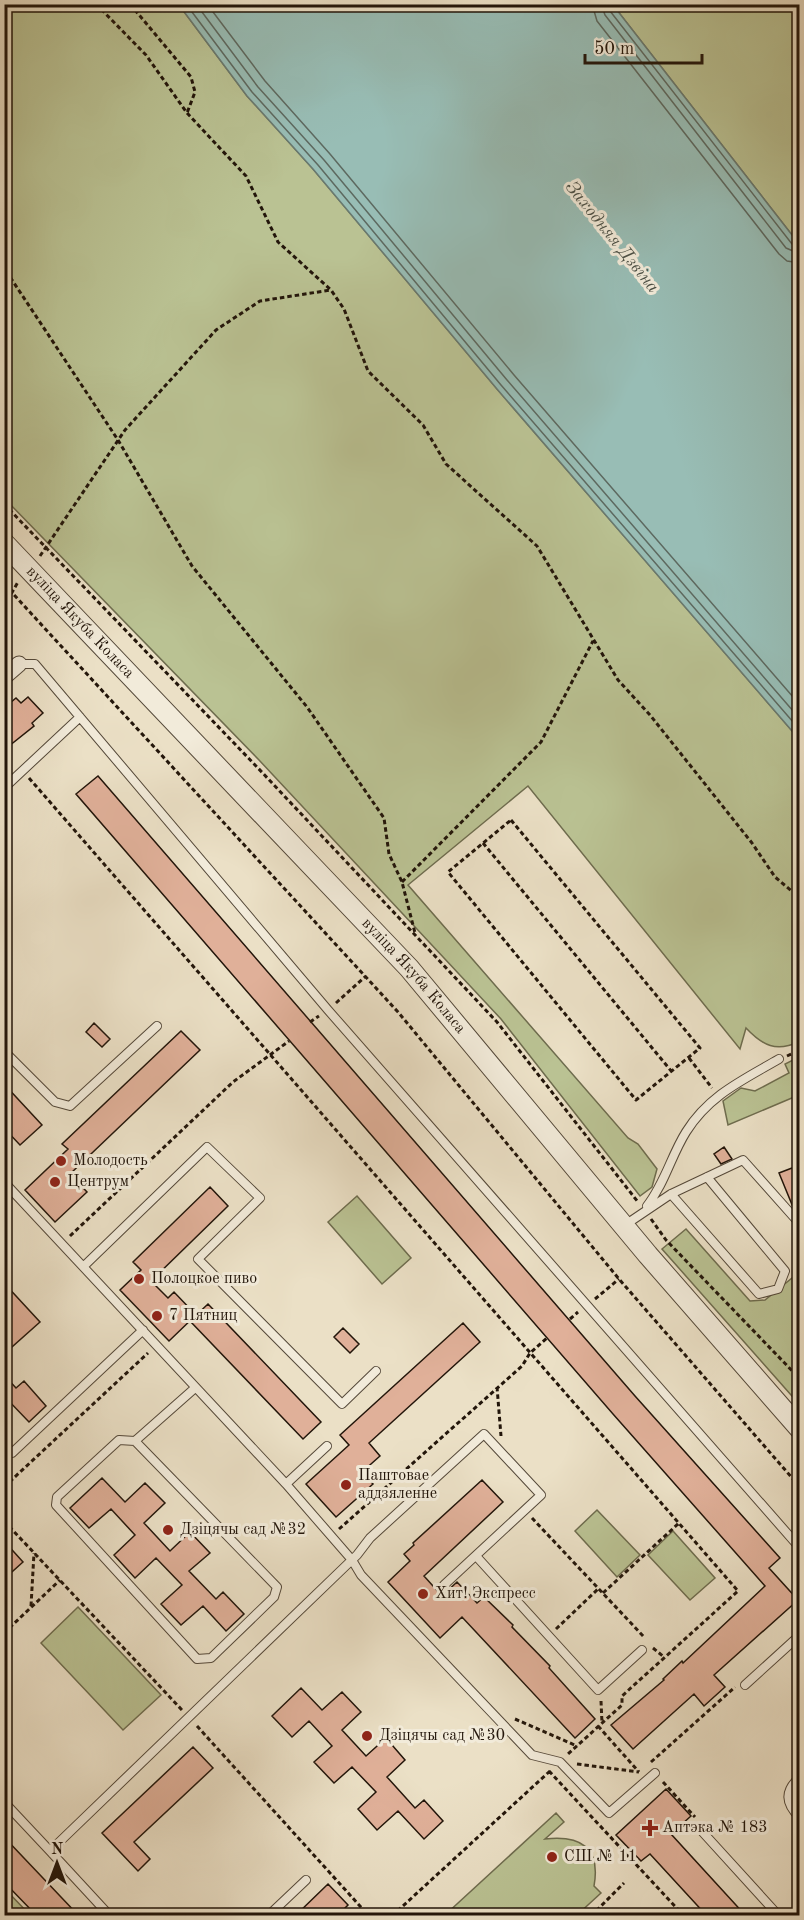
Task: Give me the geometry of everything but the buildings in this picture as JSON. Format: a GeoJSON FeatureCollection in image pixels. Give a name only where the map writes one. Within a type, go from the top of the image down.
{"type":"FeatureCollection","features":[{"type":"Feature","properties":{"kind":"street","name":"вуліца Якуба Коласа"},"geometry":{"type":"LineString","coordinates":[[4,543],[409,968],[625,1225],[793,1409],[800,1429]]}},
{"type":"Feature","properties":{"kind":"street"},"geometry":{"type":"LineString","coordinates":[[4,677],[19,664]]}},
{"type":"Feature","properties":{"kind":"lane"},"geometry":{"type":"LineString","coordinates":[[19,664],[35,664],[328,1010],[800,1548]]}},
{"type":"Feature","properties":{"kind":"lane"},"geometry":{"type":"LineString","coordinates":[[4,788],[80,717]]}},
{"type":"Feature","properties":{"kind":"lane"},"geometry":{"type":"LineString","coordinates":[[4,1051],[55,1102],[70,1106],[157,1026]]}},
{"type":"Feature","properties":{"kind":"lane"},"geometry":{"type":"LineString","coordinates":[[645,1209],[660,1189],[686,1132],[717,1094],[780,1059]]}},
{"type":"Feature","properties":{"kind":"lane"},"geometry":{"type":"LineString","coordinates":[[84,1266],[207,1147],[260,1198],[198,1259],[342,1404],[376,1371]]}},
{"type":"Feature","properties":{"kind":"lane"},"geometry":{"type":"LineString","coordinates":[[625,1225],[645,1209],[671,1194],[743,1160],[800,1224]]}},
{"type":"Feature","properties":{"kind":"lane"},"geometry":{"type":"LineString","coordinates":[[671,1194],[759,1294],[778,1288],[785,1271],[707,1177]]}},
{"type":"Feature","properties":{"kind":"lane"},"geometry":{"type":"LineString","coordinates":[[4,1182],[285,1485],[352,1560],[361,1575],[532,1755],[560,1762],[609,1813],[655,1773]]}},
{"type":"Feature","properties":{"kind":"lane"},"geometry":{"type":"LineString","coordinates":[[4,1455],[12,1452],[143,1330]]}},
{"type":"Feature","properties":{"kind":"lane"},"geometry":{"type":"LineString","coordinates":[[135,1441],[277,1587],[274,1597],[211,1658],[197,1659],[56,1505],[57,1497],[119,1440],[135,1441],[195,1388]]}},
{"type":"Feature","properties":{"kind":"lane"},"geometry":{"type":"LineString","coordinates":[[50,1851],[352,1560],[370,1538],[484,1434],[541,1495],[444,1585]]}},
{"type":"Feature","properties":{"kind":"lane"},"geometry":{"type":"LineString","coordinates":[[285,1485],[327,1446]]}},
{"type":"Feature","properties":{"kind":"lane"},"geometry":{"type":"LineString","coordinates":[[476,1556],[598,1690],[642,1650]]}},
{"type":"Feature","properties":{"kind":"lane"},"geometry":{"type":"LineString","coordinates":[[746,1685],[800,1635]]}},
{"type":"Feature","properties":{"kind":"lane"},"geometry":{"type":"LineString","coordinates":[[800,1777],[792,1784],[787,1797],[790,1808],[800,1818]]}},
{"type":"Feature","properties":{"kind":"lane"},"geometry":{"type":"LineString","coordinates":[[4,1802],[110,1916]]}},
{"type":"Feature","properties":{"kind":"lane"},"geometry":{"type":"LineString","coordinates":[[698,1827],[779,1916]]}},
{"type":"Feature","properties":{"kind":"lane"},"geometry":{"type":"LineString","coordinates":[[268,1916],[306,1880]]}},
{"type":"Feature","properties":{"kind":"path"},"geometry":{"type":"LineString","coordinates":[[96,4],[146,55],[187,113],[246,176],[278,242],[331,290],[344,309],[368,372],[423,425],[446,464],[537,546],[618,680],[650,715],[752,843],[775,877],[800,898]]}},
{"type":"Feature","properties":{"kind":"path"},"geometry":{"type":"LineString","coordinates":[[130,4],[190,77],[195,92],[187,113]]}},
{"type":"Feature","properties":{"kind":"path"},"geometry":{"type":"LineString","coordinates":[[4,264],[6,271],[118,440],[192,566],[307,707],[384,818],[389,854],[402,882],[416,935]]}},
{"type":"Feature","properties":{"kind":"path"},"geometry":{"type":"LineString","coordinates":[[47,549],[118,440],[216,330],[260,301],[331,290]]}},
{"type":"Feature","properties":{"kind":"path"},"geometry":{"type":"LineString","coordinates":[[4,504],[497,1022],[645,1209],[666,1240],[800,1379]]}},
{"type":"Feature","properties":{"kind":"path"},"geometry":{"type":"LineString","coordinates":[[4,584],[366,976],[619,1279],[800,1487]]}},
{"type":"Feature","properties":{"kind":"path"},"geometry":{"type":"LineString","coordinates":[[4,638],[10,596]]}},
{"type":"Feature","properties":{"kind":"path"},"geometry":{"type":"LineString","coordinates":[[402,882],[540,742],[593,641]]}},
{"type":"Feature","properties":{"kind":"path"},"geometry":{"type":"LineString","coordinates":[[23,771],[738,1591],[621,1694],[622,1705],[392,1916]]}},
{"type":"Feature","properties":{"kind":"path"},"geometry":{"type":"LineString","coordinates":[[511,820],[700,1048],[688,1058],[636,1100],[448,872],[511,820]]}},
{"type":"Feature","properties":{"kind":"path"},"geometry":{"type":"LineString","coordinates":[[483,843],[672,1072]]}},
{"type":"Feature","properties":{"kind":"path"},"geometry":{"type":"LineString","coordinates":[[334,1004],[366,976]]}},
{"type":"Feature","properties":{"kind":"path"},"geometry":{"type":"LineString","coordinates":[[62,1243],[233,1082],[289,1041]]}},
{"type":"Feature","properties":{"kind":"path"},"geometry":{"type":"LineString","coordinates":[[688,1058],[717,1094]]}},
{"type":"Feature","properties":{"kind":"path"},"geometry":{"type":"LineString","coordinates":[[586,1306],[619,1279]]}},
{"type":"Feature","properties":{"kind":"path"},"geometry":{"type":"LineString","coordinates":[[331,1536],[522,1366],[530,1353],[547,1338]]}},
{"type":"Feature","properties":{"kind":"path"},"geometry":{"type":"LineString","coordinates":[[4,1487],[157,1345]]}},
{"type":"Feature","properties":{"kind":"path"},"geometry":{"type":"LineString","coordinates":[[497,1387],[502,1453]]}},
{"type":"Feature","properties":{"kind":"path"},"geometry":{"type":"LineString","coordinates":[[525,1510],[664,1657]]}},
{"type":"Feature","properties":{"kind":"path"},"geometry":{"type":"LineString","coordinates":[[603,1593],[679,1523]]}},
{"type":"Feature","properties":{"kind":"path"},"geometry":{"type":"LineString","coordinates":[[31,1608],[34,1552]]}},
{"type":"Feature","properties":{"kind":"path"},"geometry":{"type":"LineString","coordinates":[[4,1633],[60,1580]]}},
{"type":"Feature","properties":{"kind":"path"},"geometry":{"type":"LineString","coordinates":[[548,1636],[598,1589]]}},
{"type":"Feature","properties":{"kind":"path"},"geometry":{"type":"LineString","coordinates":[[598,1690],[601,1694],[602,1723]]}},
{"type":"Feature","properties":{"kind":"path"},"geometry":{"type":"LineString","coordinates":[[652,1761],[729,1692]]}},
{"type":"Feature","properties":{"kind":"path"},"geometry":{"type":"LineString","coordinates":[[507,1716],[577,1746]]}},
{"type":"Feature","properties":{"kind":"path"},"geometry":{"type":"LineString","coordinates":[[560,1762],[640,1772],[598,1726]]}},
{"type":"Feature","properties":{"kind":"path"},"geometry":{"type":"LineString","coordinates":[[549,1771],[684,1916]]}},
{"type":"Feature","properties":{"kind":"path"},"geometry":{"type":"LineString","coordinates":[[655,1773],[688,1809]]}},
{"type":"Feature","properties":{"kind":"path"},"geometry":{"type":"LineString","coordinates":[[591,1916],[624,1883]]}},
{"type":"Feature","properties":{"kind":"green space"},"geometry":{"type":"Polygon","coordinates":[[[5,5],[179,5],[247,96],[313,169],[497,389],[799,739],[799,1042],[791,1045],[777,1047],[764,1043],[746,1028],[740,1049],[528,786],[408,885],[628,1138],[638,1144],[657,1169],[652,1187],[640,1196],[501,1019],[259,760],[5,499],[5,5]]]}},
{"type":"Feature","properties":{"kind":"green space"},"geometry":{"type":"Polygon","coordinates":[[[613,5],[796,5],[794,37],[799,33],[799,244],[613,5]]]}},
{"type":"Feature","properties":{"kind":"green space"},"geometry":{"type":"Polygon","coordinates":[[[799,1057],[799,1095],[728,1125],[723,1101],[741,1088],[755,1091],[789,1073],[785,1064],[799,1057]]]}},
{"type":"Feature","properties":{"kind":"green space"},"geometry":{"type":"Polygon","coordinates":[[[357,1196],[411,1258],[382,1284],[328,1222],[357,1196]]]}},
{"type":"Feature","properties":{"kind":"green space"},"geometry":{"type":"Polygon","coordinates":[[[686,1229],[750,1301],[765,1300],[792,1278],[799,1286],[799,1404],[662,1249],[686,1229]]]}},
{"type":"Feature","properties":{"kind":"green space"},"geometry":{"type":"Polygon","coordinates":[[[597,1510],[640,1555],[617,1577],[575,1531],[597,1510]]]}},
{"type":"Feature","properties":{"kind":"green space"},"geometry":{"type":"Polygon","coordinates":[[[673,1531],[715,1578],[690,1600],[648,1555],[673,1531]]]}},
{"type":"Feature","properties":{"kind":"green space"},"geometry":{"type":"Polygon","coordinates":[[[78,1607],[161,1695],[123,1730],[41,1643],[78,1607]]]}},
{"type":"Feature","properties":{"kind":"green space"},"geometry":{"type":"Polygon","coordinates":[[[556,1813],[564,1822],[545,1839],[568,1839],[585,1846],[594,1862],[594,1886],[601,1893],[577,1915],[445,1915],[556,1813]]]}},
{"type":"Feature","properties":{"kind":"green space"},"geometry":{"type":"Polygon","coordinates":[[[5,1889],[30,1915],[5,1915],[5,1889]]]}},
{"type":"Feature","properties":{"kind":"water","name":"Заходняя Дзвіна"},"geometry":{"type":"Polygon","coordinates":[[[179,5],[613,5],[799,244],[799,739],[497,389],[313,169],[247,96],[179,5]]]}},
{"type":"Feature","properties":{"kind":"place","name":"Молодость"},"geometry":{"type":"Point","coordinates":[61,1161]}},
{"type":"Feature","properties":{"kind":"place","name":"Центрум"},"geometry":{"type":"Point","coordinates":[55,1182]}},
{"type":"Feature","properties":{"kind":"place","name":"Полоцкое пиво"},"geometry":{"type":"Point","coordinates":[139,1279]}},
{"type":"Feature","properties":{"kind":"place","name":"7 Пятниц"},"geometry":{"type":"Point","coordinates":[157,1316]}},
{"type":"Feature","properties":{"kind":"place","name":"Паштовае аддзяленне"},"geometry":{"type":"Point","coordinates":[346,1485]}},
{"type":"Feature","properties":{"kind":"place","name":"Дзіцячы сад №32"},"geometry":{"type":"Point","coordinates":[168,1530]}},
{"type":"Feature","properties":{"kind":"place","name":"Хит! Экспресс"},"geometry":{"type":"Point","coordinates":[423,1594]}},
{"type":"Feature","properties":{"kind":"place","name":"Дзіцячы сад №30"},"geometry":{"type":"Point","coordinates":[367,1736]}},
{"type":"Feature","properties":{"kind":"place","name":"Аптэка № 183"},"geometry":{"type":"Point","coordinates":[650,1828]}},
{"type":"Feature","properties":{"kind":"place","name":"СШ № 11"},"geometry":{"type":"Point","coordinates":[552,1857]}}]}
